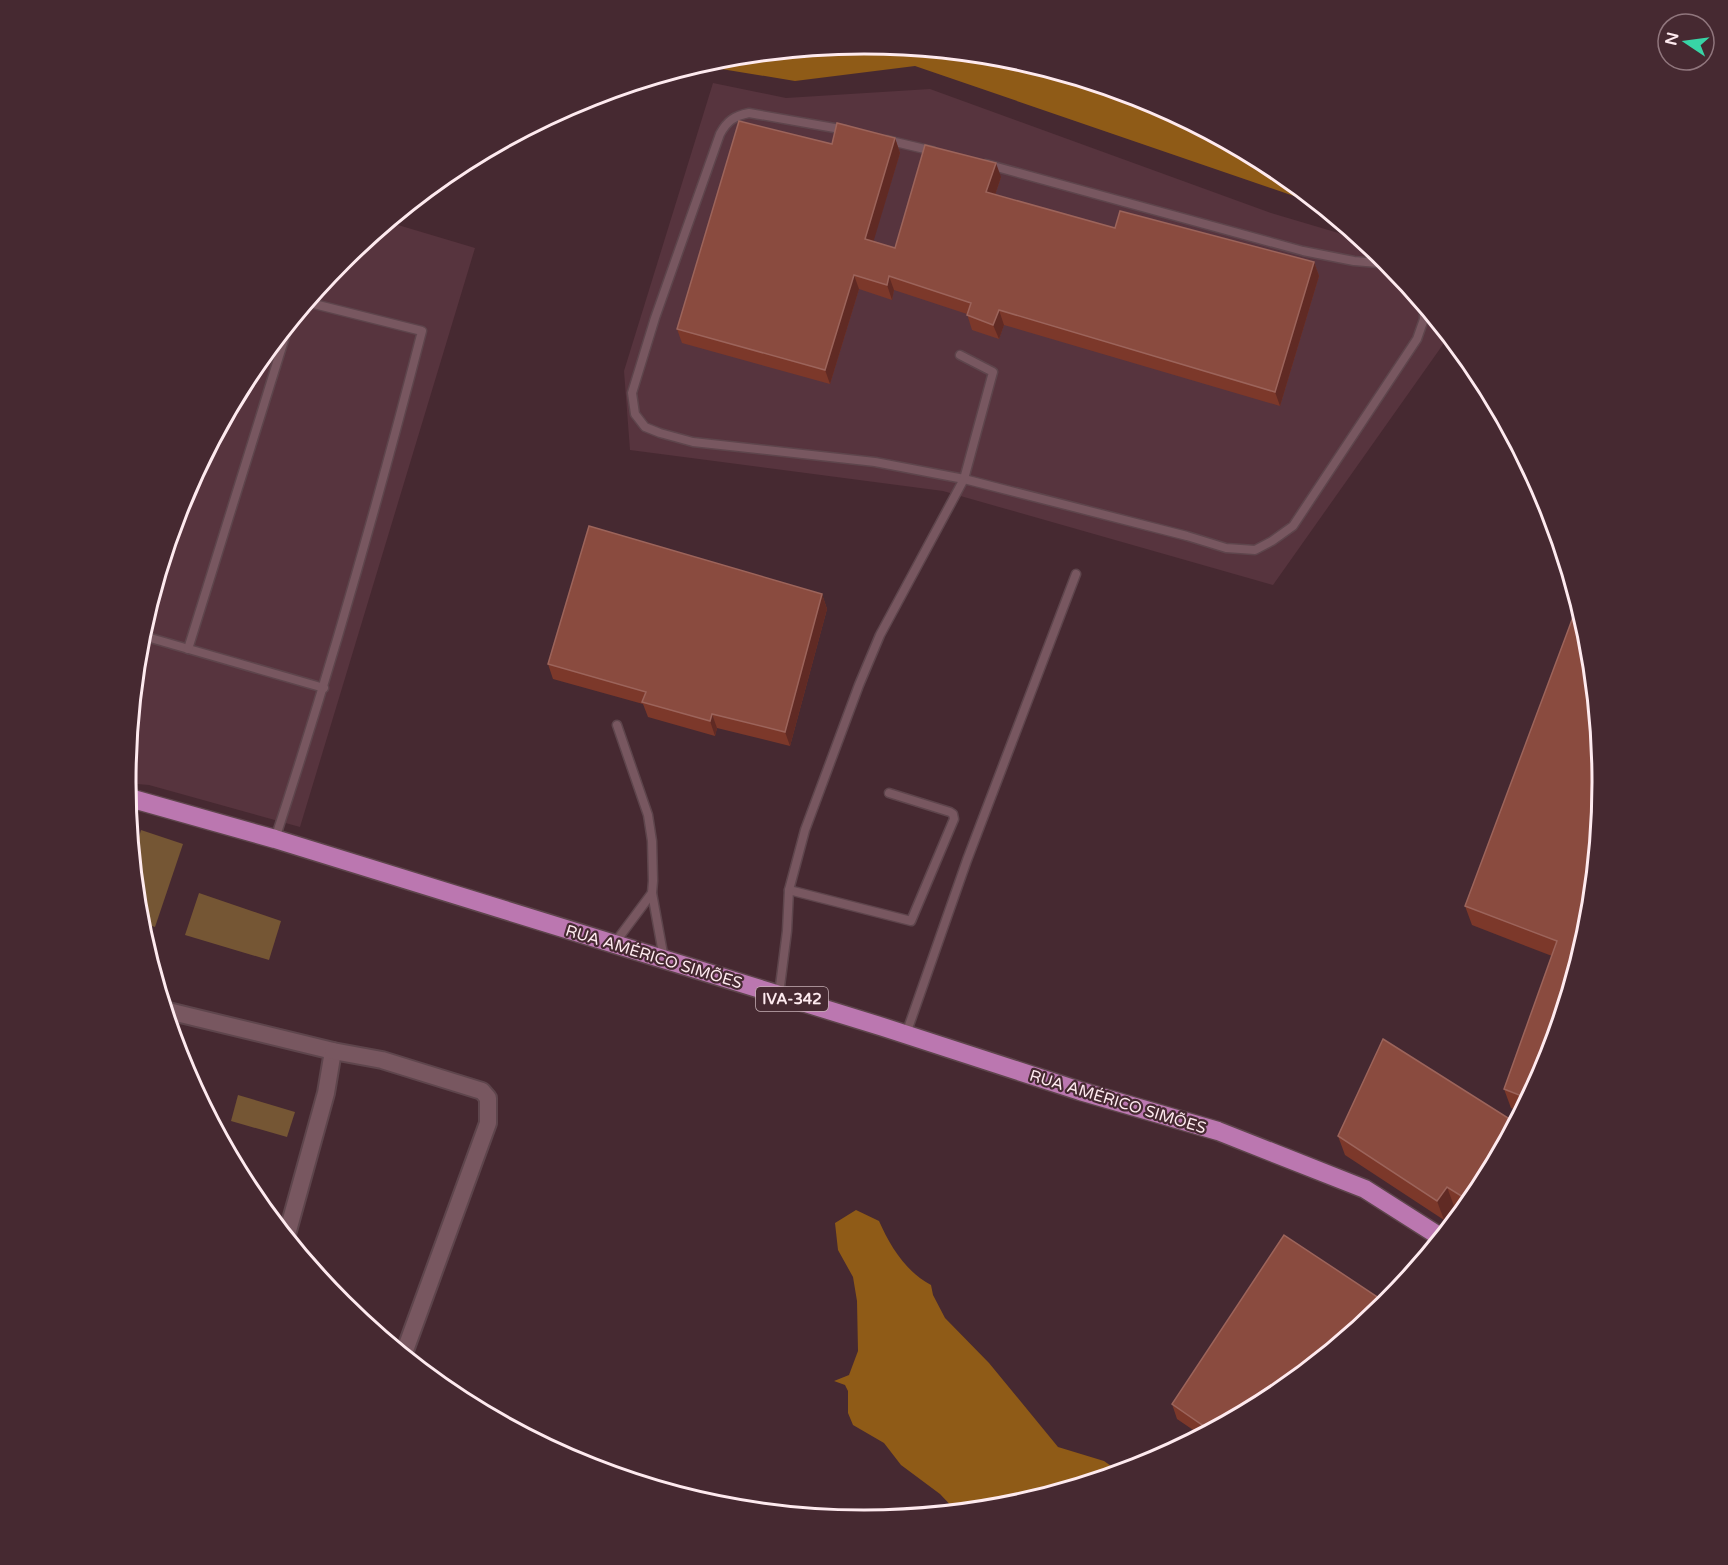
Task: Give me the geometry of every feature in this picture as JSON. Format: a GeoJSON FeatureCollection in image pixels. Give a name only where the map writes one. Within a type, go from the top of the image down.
{"type":"FeatureCollection","features":[{"type":"Feature","properties":{"kind":"main road","name":"RUA AMÉRICO SIMÕES"},"geometry":{"type":"LineString","coordinates":[[136,800],[275,838],[779,994],[1080,1091],[1218,1131],[1365,1189],[1436,1234]]}},
{"type":"Feature","properties":{"kind":"street"},"geometry":{"type":"LineString","coordinates":[[172,1012],[333,1051],[382,1060],[482,1091],[488,1098],[488,1123],[406,1348]]}},
{"type":"Feature","properties":{"kind":"street"},"geometry":{"type":"LineString","coordinates":[[288,1229],[326,1093],[333,1051]]}},
{"type":"Feature","properties":{"kind":"lane"},"geometry":{"type":"LineString","coordinates":[[858,133],[749,113],[727,121],[720,134],[655,318],[632,393],[635,414],[645,427],[660,434],[693,442],[875,462],[964,479],[1226,548],[1255,550],[1293,526],[1417,339],[1424,317]]}},
{"type":"Feature","properties":{"kind":"lane"},"geometry":{"type":"LineString","coordinates":[[881,138],[939,152]]}},
{"type":"Feature","properties":{"kind":"lane"},"geometry":{"type":"LineString","coordinates":[[974,160],[1303,251],[1374,263]]}},
{"type":"Feature","properties":{"kind":"lane"},"geometry":{"type":"LineString","coordinates":[[275,838],[324,688],[388,464],[422,331],[314,304]]}},
{"type":"Feature","properties":{"kind":"lane"},"geometry":{"type":"LineString","coordinates":[[188,649],[283,343]]}},
{"type":"Feature","properties":{"kind":"lane"},"geometry":{"type":"LineString","coordinates":[[779,994],[787,931],[789,890],[805,830],[880,635],[964,479],[993,372],[960,355]]}},
{"type":"Feature","properties":{"kind":"lane"},"geometry":{"type":"LineString","coordinates":[[906,1034],[967,860],[1076,574]]}},
{"type":"Feature","properties":{"kind":"lane"},"geometry":{"type":"LineString","coordinates":[[150,638],[324,688]]}},
{"type":"Feature","properties":{"kind":"lane"},"geometry":{"type":"LineString","coordinates":[[617,725],[648,815],[652,841],[652,893],[664,960]]}},
{"type":"Feature","properties":{"kind":"lane"},"geometry":{"type":"LineString","coordinates":[[789,890],[911,921],[954,819],[950,812],[889,793]]}},
{"type":"Feature","properties":{"kind":"lane"},"geometry":{"type":"LineString","coordinates":[[614,944],[652,893]]}},
{"type":"Feature","properties":{"kind":"shaded area"},"geometry":{"type":"Polygon","coordinates":[[[864,54],[959,60],[1006,68],[1053,79],[1143,109],[1228,152],[1296,197],[915,66],[795,81],[719,69],[769,60],[864,54]]]}},
{"type":"Feature","properties":{"kind":"shaded area"},"geometry":{"type":"Polygon","coordinates":[[[713,83],[786,98],[930,89],[1271,213],[1343,234],[1379,267],[1412,302],[1444,342],[1273,585],[943,491],[630,450],[624,371],[713,83]]]}},
{"type":"Feature","properties":{"kind":"shaded area"},"geometry":{"type":"Polygon","coordinates":[[[397,225],[475,248],[300,827],[135,782],[137,735],[149,640],[174,548],[191,504],[233,418],[258,378],[316,302],[349,267],[397,225]]]}},
{"type":"Feature","properties":{"kind":"shaded area"},"geometry":{"type":"Polygon","coordinates":[[[141,830],[183,844],[155,927],[149,925],[138,841],[141,830]]]}},
{"type":"Feature","properties":{"kind":"shaded area"},"geometry":{"type":"Polygon","coordinates":[[[199,893],[281,921],[269,960],[185,935],[199,893]]]}},
{"type":"Feature","properties":{"kind":"shaded area"},"geometry":{"type":"Polygon","coordinates":[[[238,1095],[295,1112],[287,1137],[231,1121],[238,1095]]]}},
{"type":"Feature","properties":{"kind":"shaded area"},"geometry":{"type":"Polygon","coordinates":[[[856,1210],[879,1221],[888,1240],[906,1266],[931,1285],[933,1295],[945,1318],[989,1363],[1058,1447],[1104,1461],[1112,1467],[1053,1486],[1006,1497],[951,1506],[940,1494],[901,1465],[884,1443],[853,1425],[848,1413],[848,1391],[845,1385],[834,1381],[849,1375],[858,1351],[857,1301],[853,1277],[838,1250],[835,1223],[856,1210]]]}},
{"type":"Feature","properties":{"kind":"building"},"geometry":{"type":"Polygon","coordinates":[[[739,121],[832,144],[837,123],[895,138],[865,239],[895,248],[925,145],[996,163],[986,192],[1115,228],[1120,211],[1314,262],[1275,392],[999,310],[993,325],[967,315],[971,303],[889,276],[887,285],[854,275],[825,370],[677,329],[739,121]]]}},
{"type":"Feature","properties":{"kind":"building"},"geometry":{"type":"Polygon","coordinates":[[[589,526],[822,594],[785,732],[712,714],[710,721],[642,702],[646,692],[548,664],[589,526]]]}},
{"type":"Feature","properties":{"kind":"building"},"geometry":{"type":"Polygon","coordinates":[[[1573,616],[1586,687],[1591,735],[1591,830],[1586,878],[1579,925],[1568,971],[1554,1017],[1521,1096],[1504,1089],[1557,941],[1465,906],[1573,616]]]}},
{"type":"Feature","properties":{"kind":"building"},"geometry":{"type":"Polygon","coordinates":[[[1383,1039],[1510,1119],[1495,1147],[1463,1197],[1447,1187],[1437,1201],[1338,1136],[1383,1039]]]}},
{"type":"Feature","properties":{"kind":"building"},"geometry":{"type":"Polygon","coordinates":[[[1284,1235],[1379,1298],[1344,1330],[1269,1388],[1204,1426],[1172,1404],[1284,1235]]]}}]}
